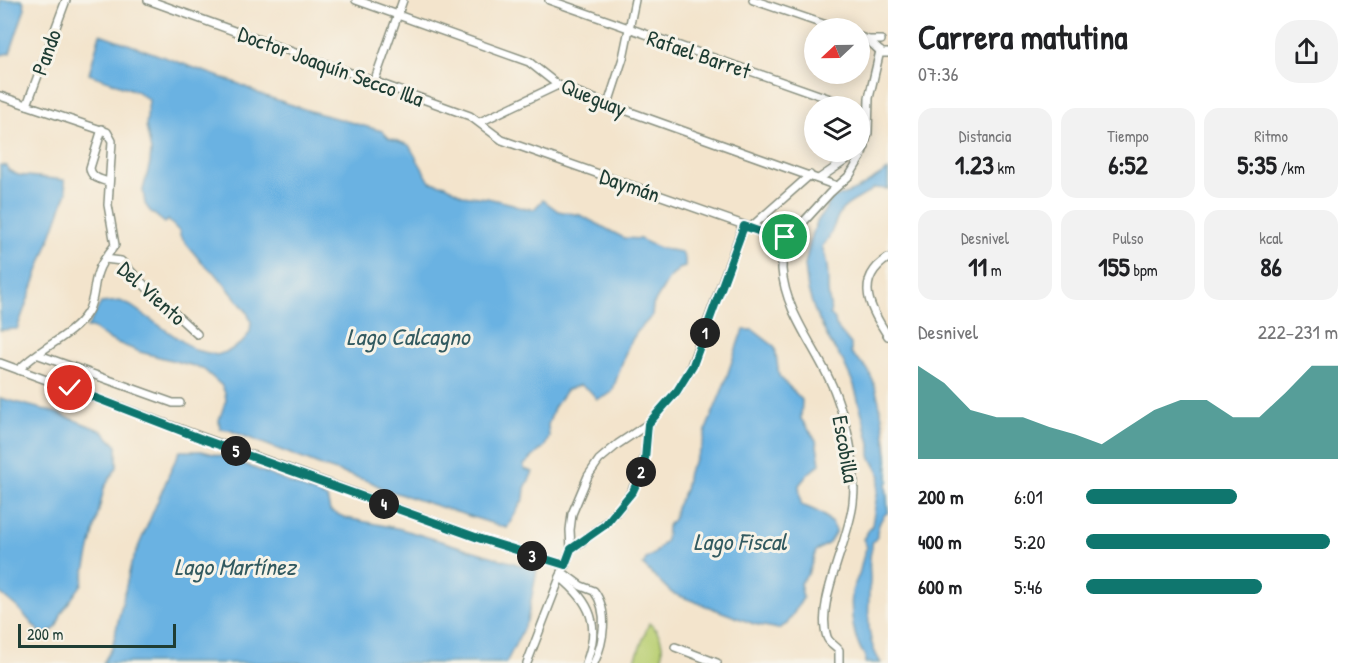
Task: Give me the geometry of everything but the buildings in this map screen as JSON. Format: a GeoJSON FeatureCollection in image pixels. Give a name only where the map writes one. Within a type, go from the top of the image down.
{"type":"FeatureCollection","features":[{"type":"Feature","properties":{"kind":"street","name":"Pando"},"geometry":{"type":"LineString","coordinates":[[27,105],[66,0]]}},
{"type":"Feature","properties":{"kind":"street","name":"Doctor Joaquín Secco Illa"},"geometry":{"type":"LineString","coordinates":[[148,0],[471,116],[480,122]]}},
{"type":"Feature","properties":{"kind":"street","name":"Queguay"},"geometry":{"type":"LineString","coordinates":[[356,0],[529,62],[558,85],[837,186]]}},
{"type":"Feature","properties":{"kind":"street"},"geometry":{"type":"LineString","coordinates":[[374,82],[403,0]]}},
{"type":"Feature","properties":{"kind":"street","name":"Rafael Barret"},"geometry":{"type":"LineString","coordinates":[[549,0],[821,96]]}},
{"type":"Feature","properties":{"kind":"street"},"geometry":{"type":"LineString","coordinates":[[608,104],[623,58],[635,0]]}},
{"type":"Feature","properties":{"kind":"street"},"geometry":{"type":"LineString","coordinates":[[753,0],[806,18]]}},
{"type":"Feature","properties":{"kind":"street"},"geometry":{"type":"LineString","coordinates":[[870,40],[885,37]]}},
{"type":"Feature","properties":{"kind":"street"},"geometry":{"type":"LineString","coordinates":[[867,96],[878,62],[878,43],[885,37]]}},
{"type":"Feature","properties":{"kind":"street"},"geometry":{"type":"LineString","coordinates":[[870,42],[879,50],[888,53],[878,62]]}},
{"type":"Feature","properties":{"kind":"street"},"geometry":{"type":"LineString","coordinates":[[480,122],[558,85]]}},
{"type":"Feature","properties":{"kind":"street"},"geometry":{"type":"LineString","coordinates":[[0,96],[102,129],[111,137],[108,205],[115,245],[121,261]]}},
{"type":"Feature","properties":{"kind":"street","name":"Daymán"},"geometry":{"type":"LineString","coordinates":[[480,122],[502,140],[772,236],[785,237]]}},
{"type":"Feature","properties":{"kind":"street"},"geometry":{"type":"LineString","coordinates":[[102,129],[90,173],[108,182]]}},
{"type":"Feature","properties":{"kind":"street"},"geometry":{"type":"LineString","coordinates":[[820,178],[843,162]]}},
{"type":"Feature","properties":{"kind":"street"},"geometry":{"type":"LineString","coordinates":[[785,237],[797,229],[850,175],[858,162]]}},
{"type":"Feature","properties":{"kind":"street"},"geometry":{"type":"LineString","coordinates":[[527,663],[571,549],[572,514],[588,476],[599,460],[648,424],[677,391],[693,365],[747,227],[810,175]]}},
{"type":"Feature","properties":{"kind":"street","name":"Escobilla"},"geometry":{"type":"LineString","coordinates":[[785,237],[784,282],[792,306],[836,395],[850,449],[853,477],[851,516],[825,606],[826,635],[839,650],[840,663]]}},
{"type":"Feature","properties":{"kind":"street"},"geometry":{"type":"LineString","coordinates":[[20,370],[87,313],[98,273],[115,245]]}},
{"type":"Feature","properties":{"kind":"street"},"geometry":{"type":"LineString","coordinates":[[888,258],[871,276],[868,294],[872,312],[888,336]]}},
{"type":"Feature","properties":{"kind":"street","name":"Del Viento"},"geometry":{"type":"LineString","coordinates":[[105,259],[121,261],[197,334]]}},
{"type":"Feature","properties":{"kind":"street"},"geometry":{"type":"LineString","coordinates":[[53,342],[52,351],[57,362]]}},
{"type":"Feature","properties":{"kind":"street"},"geometry":{"type":"LineString","coordinates":[[39,355],[173,403],[180,403]]}},
{"type":"Feature","properties":{"kind":"street"},"geometry":{"type":"LineString","coordinates":[[0,363],[481,539],[562,571],[581,586],[594,591],[601,604],[603,624],[591,660]]}},
{"type":"Feature","properties":{"kind":"street"},"geometry":{"type":"LineString","coordinates":[[571,549],[605,525],[633,491],[645,459],[648,424]]}},
{"type":"Feature","properties":{"kind":"street"},"geometry":{"type":"LineString","coordinates":[[562,571],[591,613],[593,624],[591,660]]}},
{"type":"Feature","properties":{"kind":"street"},"geometry":{"type":"LineString","coordinates":[[675,647],[706,661],[717,663]]}},
{"type":"Feature","properties":{"kind":"green space"},"geometry":{"type":"Polygon","coordinates":[[[649,623],[654,627],[661,641],[662,663],[634,663],[649,623]]]}},
{"type":"Feature","properties":{"kind":"water"},"geometry":{"type":"Polygon","coordinates":[[[0,0],[23,0],[25,8],[10,53],[0,55],[0,0]]]}},
{"type":"Feature","properties":{"kind":"water","name":"Lago Calcagno"},"geometry":{"type":"Polygon","coordinates":[[[100,34],[239,84],[262,95],[382,131],[389,138],[409,145],[430,182],[446,185],[462,195],[487,198],[534,209],[543,200],[558,211],[580,215],[624,238],[640,239],[659,248],[681,252],[685,259],[685,267],[679,269],[668,280],[653,305],[652,316],[628,346],[612,392],[597,399],[589,390],[580,385],[566,390],[554,408],[548,425],[549,437],[545,446],[524,465],[524,469],[533,472],[525,488],[524,498],[507,528],[384,489],[371,482],[324,467],[229,430],[220,429],[219,420],[226,400],[225,393],[222,386],[202,368],[140,352],[108,339],[92,328],[87,328],[101,303],[120,301],[131,306],[195,350],[217,355],[243,342],[250,332],[251,322],[247,312],[217,275],[202,263],[180,236],[180,232],[168,220],[165,223],[150,211],[145,204],[143,190],[151,151],[146,126],[149,100],[136,91],[89,74],[100,34]]]}},
{"type":"Feature","properties":{"kind":"water"},"geometry":{"type":"Polygon","coordinates":[[[0,165],[7,166],[8,170],[18,175],[64,180],[67,192],[17,329],[0,330],[0,165]]]}},
{"type":"Feature","properties":{"kind":"water"},"geometry":{"type":"Polygon","coordinates":[[[888,170],[888,189],[874,188],[845,207],[822,246],[827,268],[830,314],[835,319],[836,326],[851,344],[851,353],[868,370],[873,381],[885,440],[888,512],[881,520],[877,537],[872,543],[869,566],[870,636],[881,663],[865,663],[865,656],[853,625],[852,592],[867,547],[863,539],[872,525],[880,475],[870,456],[870,443],[854,385],[814,309],[808,290],[805,265],[817,222],[832,199],[858,189],[888,170]]]}},
{"type":"Feature","properties":{"kind":"water","name":"Lago Fiscal"},"geometry":{"type":"Polygon","coordinates":[[[744,330],[753,330],[775,347],[779,376],[802,400],[801,419],[816,440],[820,464],[799,485],[801,505],[822,514],[836,531],[829,543],[816,551],[808,574],[800,583],[803,598],[787,624],[778,629],[754,624],[672,593],[643,565],[646,559],[654,554],[666,540],[667,527],[674,518],[685,490],[688,472],[701,449],[707,427],[744,330]]]}},
{"type":"Feature","properties":{"kind":"water"},"geometry":{"type":"Polygon","coordinates":[[[0,398],[57,413],[102,431],[117,446],[117,467],[104,488],[82,584],[62,612],[56,628],[43,636],[18,608],[0,593],[0,398]]]}},
{"type":"Feature","properties":{"kind":"water","name":"Lago Martínez"},"geometry":{"type":"Polygon","coordinates":[[[180,451],[202,451],[229,458],[327,498],[330,511],[346,518],[401,529],[537,570],[527,621],[506,663],[103,663],[112,648],[131,564],[180,451]]]}},
{"type":"Feature","properties":{"kind":"route"},"geometry":{"type":"LineString","coordinates":[[70,388],[205,440],[481,539],[565,565],[571,549],[605,525],[633,491],[645,459],[648,424],[677,391],[693,365],[744,226],[772,236],[785,237]]}}]}
